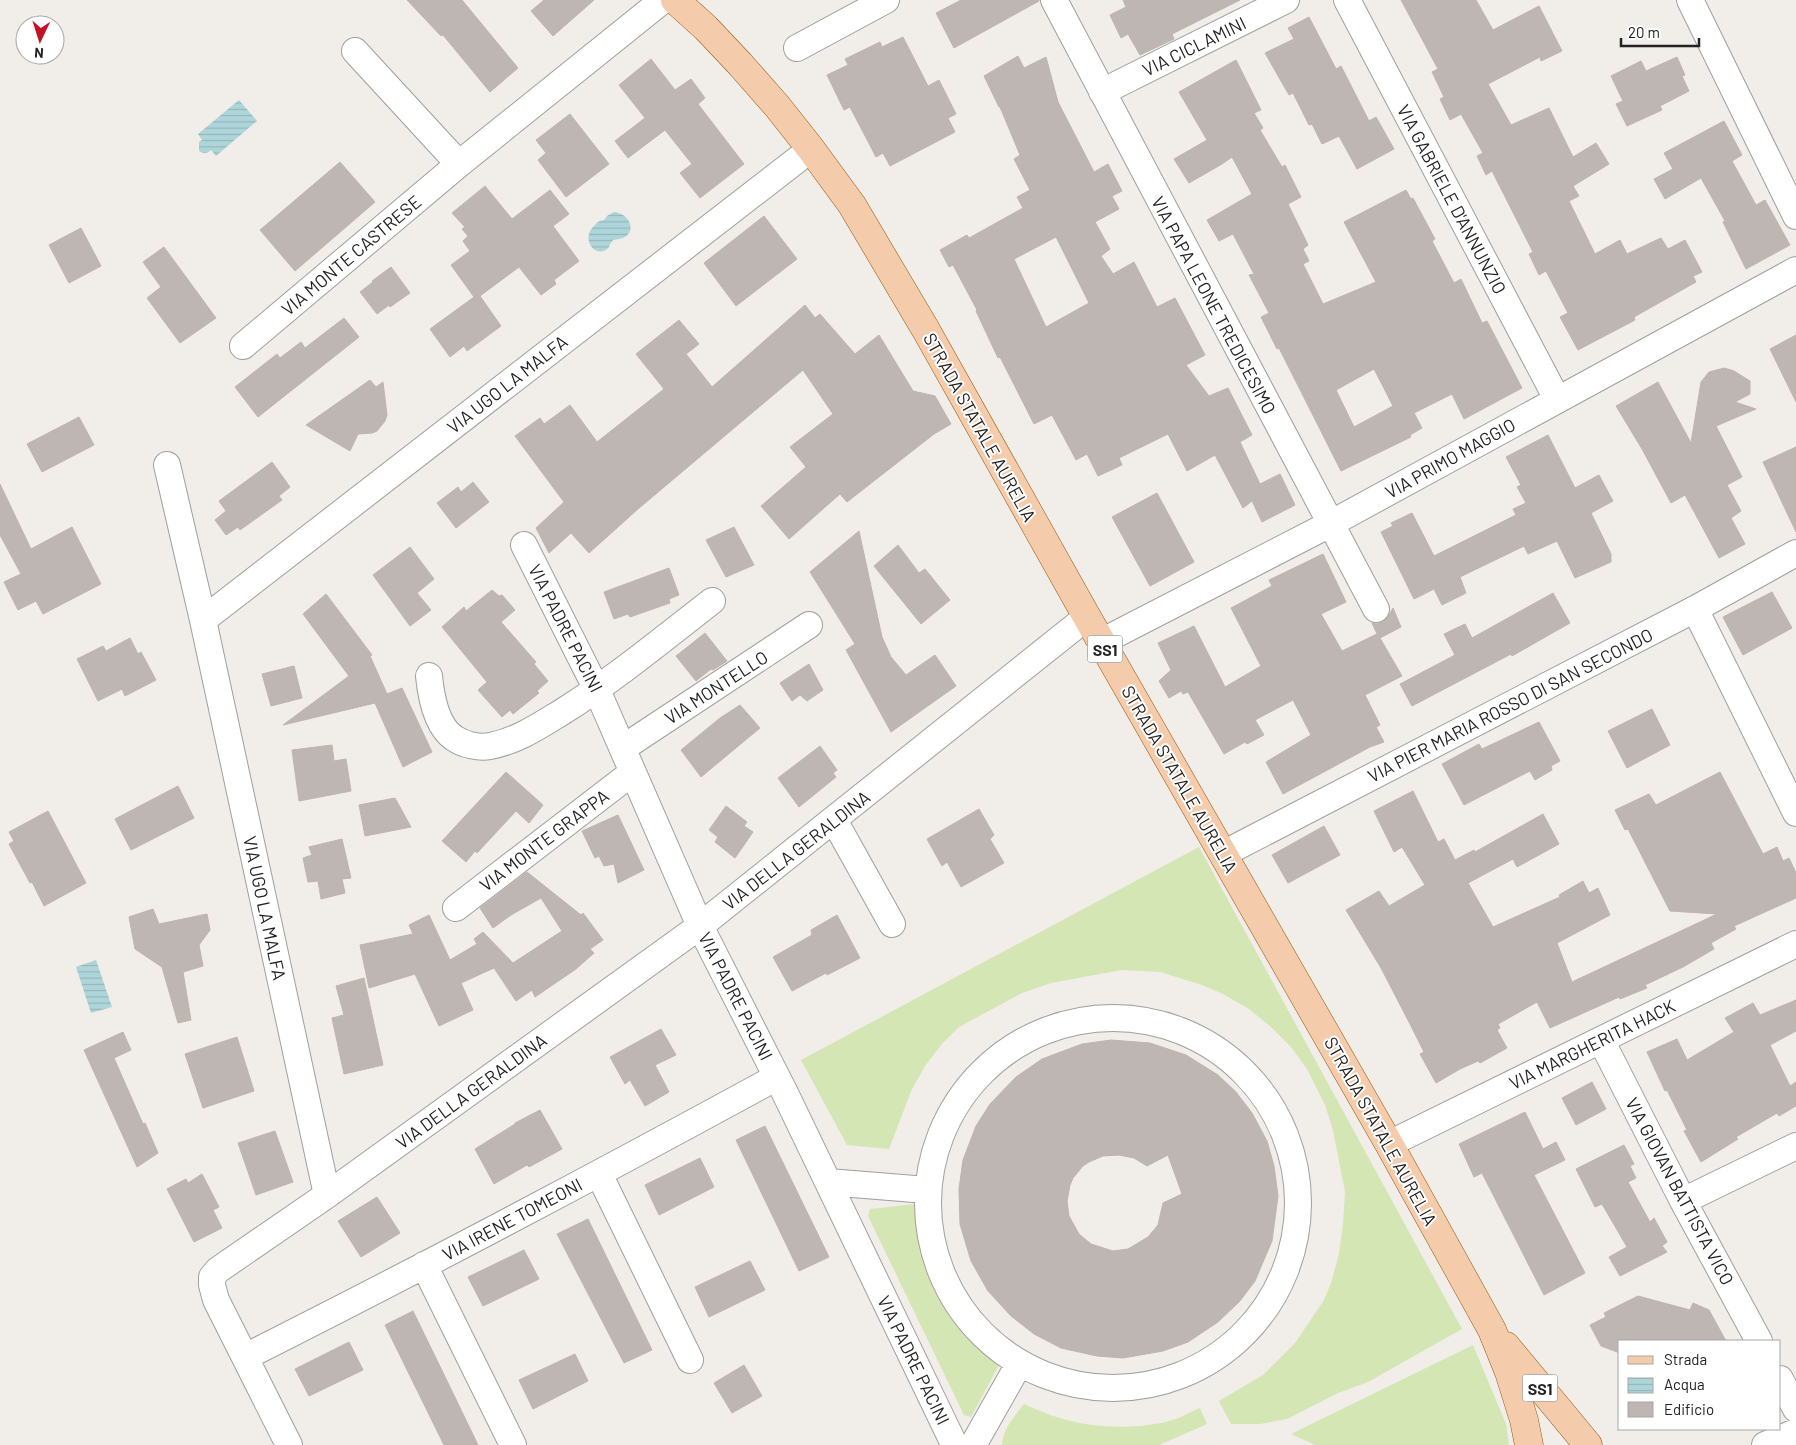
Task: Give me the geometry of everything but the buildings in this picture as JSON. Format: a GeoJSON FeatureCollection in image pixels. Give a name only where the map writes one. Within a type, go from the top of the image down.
{"type":"FeatureCollection","features":[{"type":"Feature","properties":{"kind":"main road","name":"STRADA STATALE AURELIA"},"geometry":{"type":"LineString","coordinates":[[675,0],[706,28],[740,64],[811,149],[852,205],[926,330],[1101,642],[1389,1144],[1492,1330],[1524,1420],[1529,1445]]}},
{"type":"Feature","properties":{"kind":"main road","name":"STRADA STATALE AURELIA"},"geometry":{"type":"LineString","coordinates":[[1492,1330],[1588,1445]]}},
{"type":"Feature","properties":{"kind":"street","name":"VIA MONTE CASTRESE"},"geometry":{"type":"LineString","coordinates":[[243,346],[459,164],[662,0]]}},
{"type":"Feature","properties":{"kind":"street"},"geometry":{"type":"LineString","coordinates":[[797,48],[886,0]]}},
{"type":"Feature","properties":{"kind":"street","name":"VIA PAPA LEONE TREDICESIMO"},"geometry":{"type":"LineString","coordinates":[[1054,0],[1376,609]]}},
{"type":"Feature","properties":{"kind":"street","name":"VIA CICLAMINI"},"geometry":{"type":"LineString","coordinates":[[1102,92],[1286,0]]}},
{"type":"Feature","properties":{"kind":"street","name":"VIA GABRIELE D'ANNUNZIO"},"geometry":{"type":"LineString","coordinates":[[1347,0],[1557,399]]}},
{"type":"Feature","properties":{"kind":"street"},"geometry":{"type":"LineString","coordinates":[[1690,0],[1796,216]]}},
{"type":"Feature","properties":{"kind":"street"},"geometry":{"type":"LineString","coordinates":[[355,51],[459,164]]}},
{"type":"Feature","properties":{"kind":"street","name":"VIA UGO LA MALFA"},"geometry":{"type":"LineString","coordinates":[[204,620],[811,149]]}},
{"type":"Feature","properties":{"kind":"street","name":"VIA PRIMO MAGGIO"},"geometry":{"type":"LineString","coordinates":[[1101,642],[1330,524],[1796,270]]}},
{"type":"Feature","properties":{"kind":"street","name":"VIA UGO LA MALFA"},"geometry":{"type":"LineString","coordinates":[[166,465],[204,620],[328,1195]]}},
{"type":"Feature","properties":{"kind":"street","name":"VIA PADRE PACINI"},"geometry":{"type":"LineString","coordinates":[[524,545],[597,690],[700,926],[828,1182],[967,1443]]}},
{"type":"Feature","properties":{"kind":"street","name":"VIA PIER MARIA ROSSO DI SAN SECONDO"},"geometry":{"type":"LineString","coordinates":[[1223,854],[1694,609],[1796,553]]}},
{"type":"Feature","properties":{"kind":"street"},"geometry":{"type":"LineString","coordinates":[[429,676],[431,695],[446,730],[455,739],[476,746],[491,746],[523,735],[597,690],[712,601]]}},
{"type":"Feature","properties":{"kind":"street"},"geometry":{"type":"LineString","coordinates":[[1694,609],[1796,813]]}},
{"type":"Feature","properties":{"kind":"street","name":"VIA DELLA GERALDINA"},"geometry":{"type":"LineString","coordinates":[[245,1357],[216,1300],[212,1285],[212,1277],[224,1265],[328,1195],[700,926],[1087,617]]}},
{"type":"Feature","properties":{"kind":"street","name":"VIA MONTELLO"},"geometry":{"type":"LineString","coordinates":[[623,748],[809,625]]}},
{"type":"Feature","properties":{"kind":"street","name":"VIA MONTE GRAPPA"},"geometry":{"type":"LineString","coordinates":[[456,908],[633,772]]}},
{"type":"Feature","properties":{"kind":"street"},"geometry":{"type":"LineString","coordinates":[[834,820],[892,924]]}},
{"type":"Feature","properties":{"kind":"street","name":"VIA MARGHERITA HACK"},"geometry":{"type":"LineString","coordinates":[[1389,1144],[1796,944]]}},
{"type":"Feature","properties":{"kind":"street"},"geometry":{"type":"LineString","coordinates":[[1111,1018],[1132,1019],[1150,1021],[1198,1037],[1228,1057],[1254,1081],[1278,1119],[1294,1164],[1297,1198],[1295,1233],[1281,1278],[1270,1301],[1255,1322],[1241,1336],[1213,1357],[1185,1374],[1162,1382],[1129,1388],[1071,1384],[1052,1379],[1019,1364],[999,1350],[980,1329],[954,1293],[936,1250],[928,1213],[930,1168],[937,1144],[954,1107],[966,1088],[989,1064],[1008,1048],[1042,1032],[1070,1023],[1111,1018]]}},
{"type":"Feature","properties":{"kind":"street","name":"VIA GIOVAN BATTISTA VICO"},"geometry":{"type":"LineString","coordinates":[[1601,1040],[1683,1201],[1758,1340]]}},
{"type":"Feature","properties":{"kind":"street","name":"VIA IRENE TOMEONI"},"geometry":{"type":"LineString","coordinates":[[245,1357],[599,1174],[777,1077]]}},
{"type":"Feature","properties":{"kind":"street"},"geometry":{"type":"LineString","coordinates":[[1683,1201],[1796,1146]]}},
{"type":"Feature","properties":{"kind":"street"},"geometry":{"type":"LineString","coordinates":[[599,1174],[690,1360]]}},
{"type":"Feature","properties":{"kind":"street"},"geometry":{"type":"LineString","coordinates":[[828,1182],[928,1190]]}},
{"type":"Feature","properties":{"kind":"street"},"geometry":{"type":"LineString","coordinates":[[424,1265],[513,1445]]}},
{"type":"Feature","properties":{"kind":"street"},"geometry":{"type":"LineString","coordinates":[[245,1357],[289,1445]]}},
{"type":"Feature","properties":{"kind":"street"},"geometry":{"type":"LineString","coordinates":[[967,1443],[1019,1364]]}},
{"type":"Feature","properties":{"kind":"street"},"geometry":{"type":"LineString","coordinates":[[1781,1381],[1796,1409]]}},
{"type":"Feature","properties":{"kind":"street"},"geometry":{"type":"LineString","coordinates":[[1766,1445],[1796,1432]]}},
{"type":"Feature","properties":{"kind":"green space"},"geometry":{"type":"Polygon","coordinates":[[[1199,847],[1462,1329],[1368,1382],[1338,1393],[1287,1419],[1260,1424],[1231,1424],[1219,1401],[1263,1375],[1295,1343],[1324,1300],[1339,1254],[1345,1192],[1333,1130],[1325,1105],[1307,1069],[1291,1047],[1249,1009],[1223,994],[1202,985],[1160,972],[1122,970],[1051,983],[1022,993],[959,1027],[942,1044],[925,1066],[912,1089],[889,1149],[847,1145],[801,1060],[1199,847]]]}},
{"type":"Feature","properties":{"kind":"green space"},"geometry":{"type":"Polygon","coordinates":[[[916,1204],[926,1257],[936,1286],[950,1309],[976,1340],[996,1359],[999,1365],[971,1417],[964,1415],[868,1216],[870,1209],[916,1204]]]}},
{"type":"Feature","properties":{"kind":"green space"},"geometry":{"type":"Polygon","coordinates":[[[1473,1345],[1506,1424],[1509,1445],[1315,1445],[1291,1434],[1473,1345]]]}},
{"type":"Feature","properties":{"kind":"green space"},"geometry":{"type":"Polygon","coordinates":[[[1024,1404],[1073,1422],[1118,1427],[1163,1423],[1200,1408],[1207,1424],[1159,1445],[1002,1445],[1007,1428],[1024,1404]]]}},
{"type":"Feature","properties":{"kind":"water"},"geometry":{"type":"Polygon","coordinates":[[[239,100],[257,121],[216,156],[211,150],[205,153],[199,151],[199,142],[202,140],[198,134],[239,100]]]}},
{"type":"Feature","properties":{"kind":"water"},"geometry":{"type":"Polygon","coordinates":[[[614,212],[627,218],[630,226],[629,234],[624,238],[613,240],[605,251],[595,250],[589,242],[590,231],[597,223],[614,212]]]}},
{"type":"Feature","properties":{"kind":"water"},"geometry":{"type":"Polygon","coordinates":[[[96,960],[112,1007],[91,1013],[76,967],[96,960]]]}}]}
